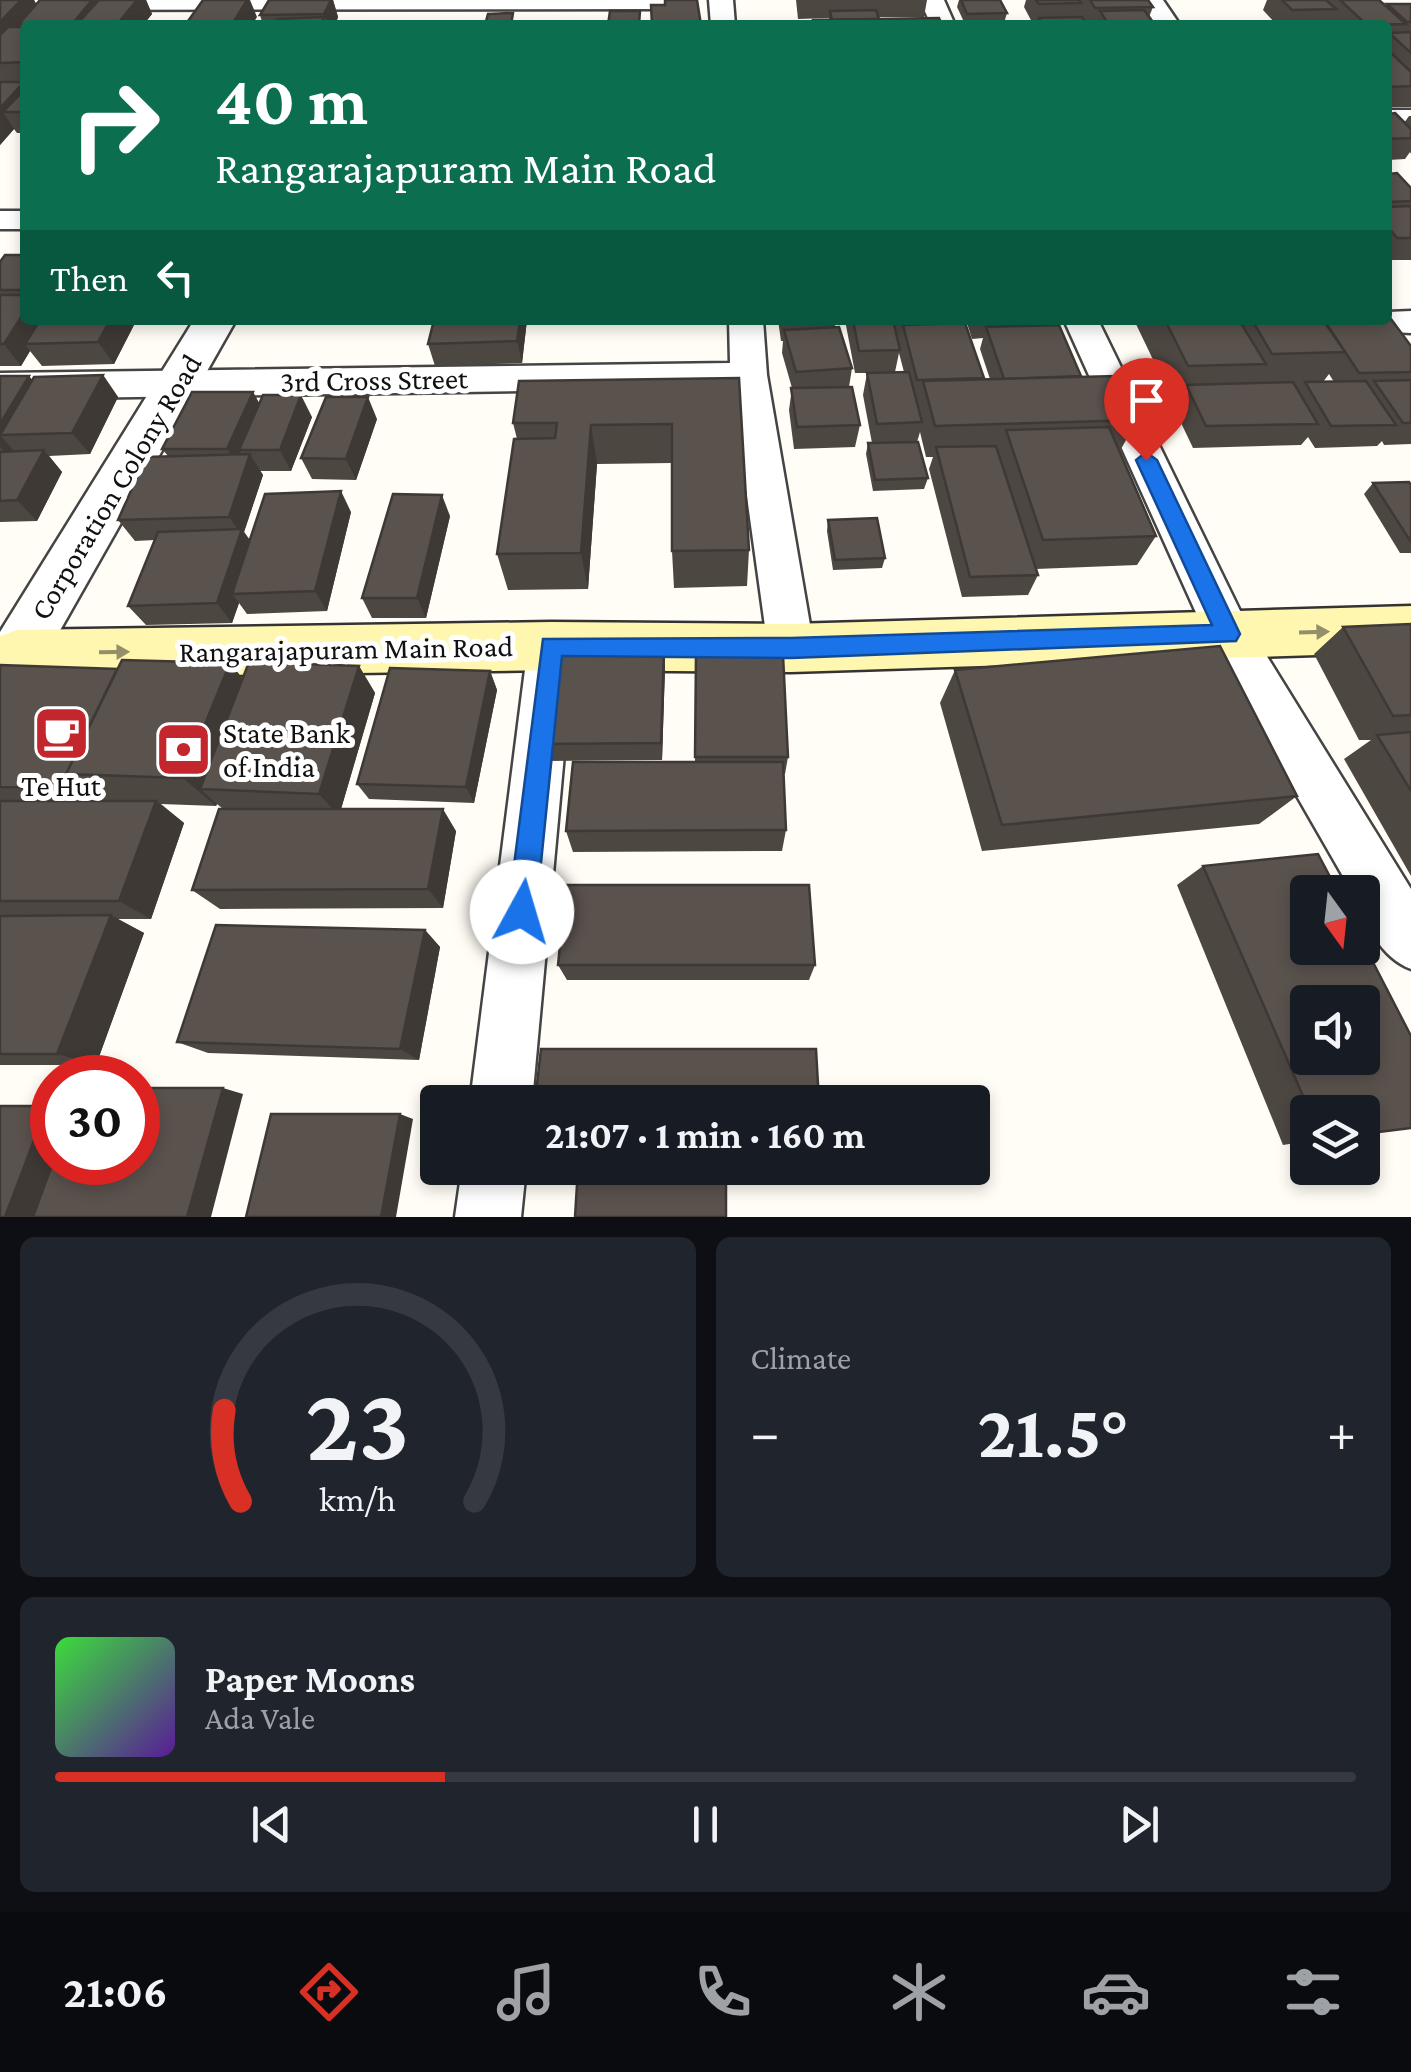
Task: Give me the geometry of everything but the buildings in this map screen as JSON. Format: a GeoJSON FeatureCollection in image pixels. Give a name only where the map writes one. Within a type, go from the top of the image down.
{"type":"FeatureCollection","features":[{"type":"Feature","properties":{"kind":"main road","name":"Rangarajapuram Main Road"},"geometry":{"type":"LineString","coordinates":[[6,663],[551,646],[791,648],[1411,629]]}},
{"type":"Feature","properties":{"kind":"street"},"geometry":{"type":"LineString","coordinates":[[0,1],[366,9],[671,0]]}},
{"type":"Feature","properties":{"kind":"street"},"geometry":{"type":"LineString","coordinates":[[1394,322],[1411,357]]}},
{"type":"Feature","properties":{"kind":"street","name":"Corporation Colony Road"},"geometry":{"type":"LineString","coordinates":[[6,663],[212,325]]}},
{"type":"Feature","properties":{"kind":"street"},"geometry":{"type":"LineString","coordinates":[[746,325],[749,376],[791,648]]}},
{"type":"Feature","properties":{"kind":"street"},"geometry":{"type":"LineString","coordinates":[[1083,325],[1228,634],[1411,942]]}},
{"type":"Feature","properties":{"kind":"street","name":"3rd Cross Street"},"geometry":{"type":"LineString","coordinates":[[0,386],[749,376]]}},
{"type":"Feature","properties":{"kind":"street"},"geometry":{"type":"LineString","coordinates":[[503,1085],[551,646]]}},
{"type":"Feature","properties":{"kind":"street"},"geometry":{"type":"LineString","coordinates":[[488,1217],[492,1185]]}},
{"type":"Feature","properties":{"kind":"place","name":"Te Hut"},"geometry":{"type":"Point","coordinates":[61,733]}},
{"type":"Feature","properties":{"kind":"place","name":"State Bank of India"},"geometry":{"type":"Point","coordinates":[184,750]}},
{"type":"Feature","properties":{"kind":"route"},"geometry":{"type":"LineString","coordinates":[[522,912],[551,646],[791,648],[1228,634],[1146,460]]}}]}
